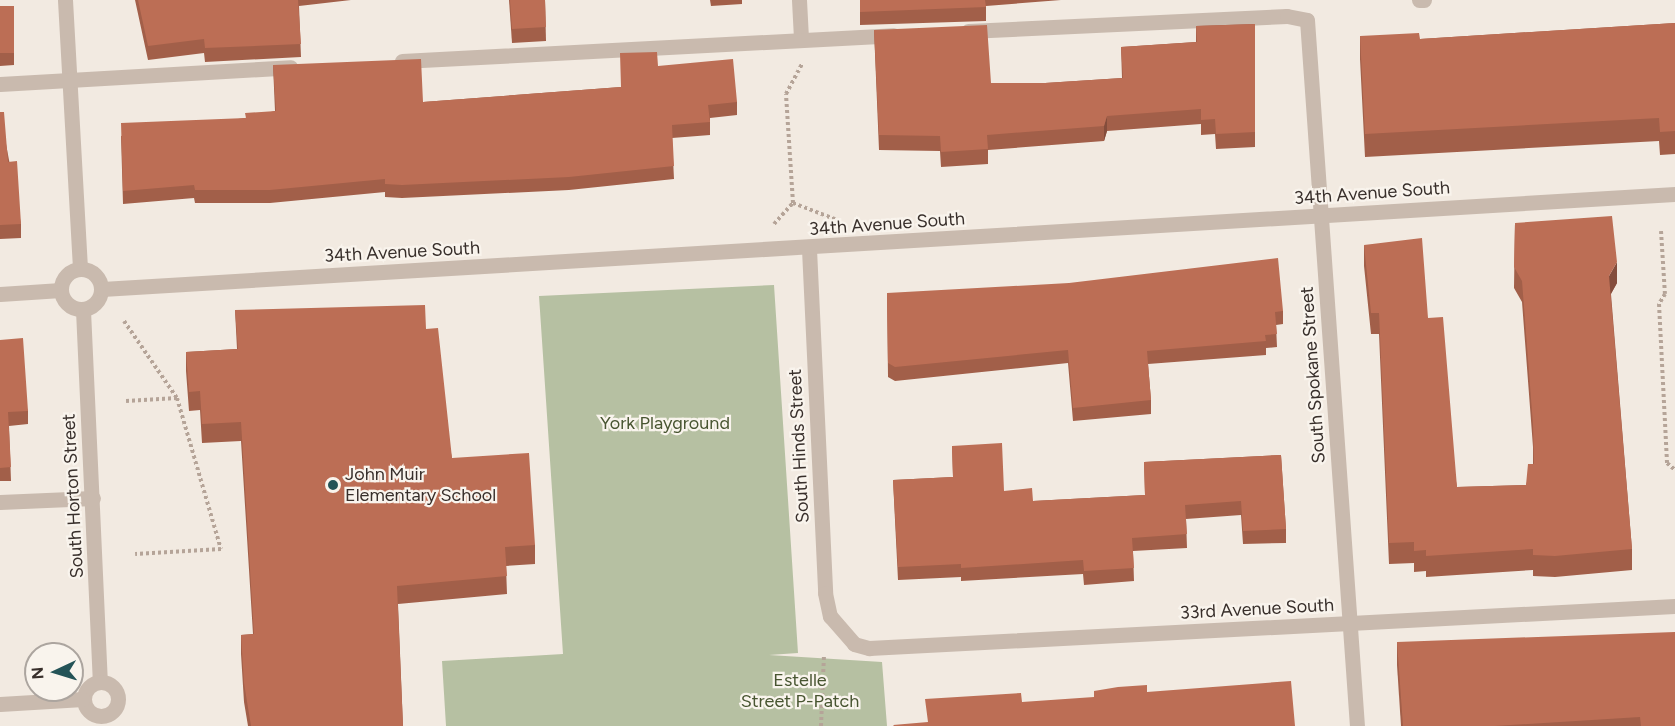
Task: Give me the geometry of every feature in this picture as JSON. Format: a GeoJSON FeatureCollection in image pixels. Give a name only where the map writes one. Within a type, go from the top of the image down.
{"type":"FeatureCollection","features":[{"type":"Feature","properties":{"kind":"street"},"geometry":{"type":"LineString","coordinates":[[65,0],[80,269]]}},
{"type":"Feature","properties":{"kind":"street"},"geometry":{"type":"LineString","coordinates":[[799,0],[802,45]]}},
{"type":"Feature","properties":{"kind":"street"},"geometry":{"type":"LineString","coordinates":[[1419,0],[1424,0]]}},
{"type":"Feature","properties":{"kind":"street","name":"South Spokane Street"},"geometry":{"type":"LineString","coordinates":[[955,32],[1287,16],[1306,20],[1357,726]]}},
{"type":"Feature","properties":{"kind":"street"},"geometry":{"type":"LineString","coordinates":[[382,62],[802,45],[908,34]]}},
{"type":"Feature","properties":{"kind":"street"},"geometry":{"type":"LineString","coordinates":[[0,84],[311,66]]}},
{"type":"Feature","properties":{"kind":"street","name":"34th Avenue South"},"geometry":{"type":"LineString","coordinates":[[102,289],[809,249],[1675,194]]}},
{"type":"Feature","properties":{"kind":"street","name":"South Hinds Street"},"geometry":{"type":"LineString","coordinates":[[809,249],[825,593],[830,616],[844,636]]}},
{"type":"Feature","properties":{"kind":"street"},"geometry":{"type":"LineString","coordinates":[[80,269],[97,276],[102,289],[94,306],[83,310],[69,305],[61,290],[67,275],[80,269]]}},
{"type":"Feature","properties":{"kind":"street"},"geometry":{"type":"LineString","coordinates":[[0,294],[61,290]]}},
{"type":"Feature","properties":{"kind":"street","name":"South Horton Street"},"geometry":{"type":"LineString","coordinates":[[83,310],[100,681]]}},
{"type":"Feature","properties":{"kind":"street"},"geometry":{"type":"LineString","coordinates":[[0,502],[93,498]]}},
{"type":"Feature","properties":{"kind":"street","name":"33rd Avenue South"},"geometry":{"type":"LineString","coordinates":[[844,636],[869,648],[1675,606]]}},
{"type":"Feature","properties":{"kind":"street"},"geometry":{"type":"LineString","coordinates":[[84,694],[85,690],[100,681],[117,694],[114,710],[103,721],[89,712],[84,701]]}},
{"type":"Feature","properties":{"kind":"street"},"geometry":{"type":"LineString","coordinates":[[0,705],[42,702]]}},
{"type":"Feature","properties":{"kind":"path"},"geometry":{"type":"LineString","coordinates":[[771,227],[794,202],[786,94],[803,63],[802,45]]}},
{"type":"Feature","properties":{"kind":"path"},"geometry":{"type":"LineString","coordinates":[[794,202],[839,220]]}},
{"type":"Feature","properties":{"kind":"path"},"geometry":{"type":"LineString","coordinates":[[1661,231],[1665,294],[1659,304],[1667,463],[1675,470]]}},
{"type":"Feature","properties":{"kind":"path"},"geometry":{"type":"LineString","coordinates":[[124,321],[177,398],[221,549],[135,554]]}},
{"type":"Feature","properties":{"kind":"path"},"geometry":{"type":"LineString","coordinates":[[126,401],[177,398]]}},
{"type":"Feature","properties":{"kind":"path"},"geometry":{"type":"LineString","coordinates":[[821,726],[824,655]]}},
{"type":"Feature","properties":{"kind":"green space","name":"York Playground"},"geometry":{"type":"Polygon","coordinates":[[[774,285],[798,653],[769,655],[882,662],[887,726],[446,726],[442,661],[563,654],[539,296],[774,285]]]}},
{"type":"Feature","properties":{"kind":"building"},"geometry":{"type":"Polygon","coordinates":[[[138,0],[298,0],[301,44],[205,48],[204,39],[148,46],[138,0]]]}},
{"type":"Feature","properties":{"kind":"building"},"geometry":{"type":"Polygon","coordinates":[[[510,0],[545,0],[546,27],[512,29],[510,0]]]}},
{"type":"Feature","properties":{"kind":"building"},"geometry":{"type":"Polygon","coordinates":[[[860,0],[985,0],[986,7],[860,12],[860,0]]]}},
{"type":"Feature","properties":{"kind":"building"},"geometry":{"type":"Polygon","coordinates":[[[0,6],[14,6],[14,53],[0,53],[0,6]]]}},
{"type":"Feature","properties":{"kind":"building"},"geometry":{"type":"Polygon","coordinates":[[[1675,23],[1675,131],[1660,132],[1659,118],[1365,134],[1360,36],[1419,33],[1420,39],[1675,23]]]}},
{"type":"Feature","properties":{"kind":"building"},"geometry":{"type":"Polygon","coordinates":[[[1255,24],[1255,132],[1216,134],[1215,119],[1201,120],[1201,109],[1107,116],[1104,126],[987,135],[988,149],[941,152],[940,136],[879,135],[874,30],[987,25],[991,83],[1045,83],[1123,78],[1121,47],[1197,42],[1196,26],[1255,24]]]}},
{"type":"Feature","properties":{"kind":"building"},"geometry":{"type":"Polygon","coordinates":[[[657,52],[658,66],[733,59],[737,102],[708,105],[710,122],[672,125],[674,166],[569,177],[402,185],[385,184],[385,179],[270,190],[195,190],[194,185],[123,191],[121,123],[246,118],[245,113],[276,111],[273,65],[421,59],[423,102],[621,87],[620,53],[657,52]]]}},
{"type":"Feature","properties":{"kind":"building"},"geometry":{"type":"Polygon","coordinates":[[[0,112],[4,112],[8,162],[17,161],[21,224],[0,225],[0,112]]]}},
{"type":"Feature","properties":{"kind":"building"},"geometry":{"type":"Polygon","coordinates":[[[1612,216],[1617,262],[1609,276],[1632,549],[1555,556],[1533,555],[1533,549],[1426,556],[1426,550],[1414,551],[1414,542],[1389,543],[1379,313],[1371,313],[1364,245],[1422,238],[1428,318],[1443,317],[1457,487],[1526,485],[1528,464],[1534,464],[1533,425],[1522,281],[1514,267],[1515,223],[1612,216]]]}},
{"type":"Feature","properties":{"kind":"building"},"geometry":{"type":"Polygon","coordinates":[[[1278,258],[1283,311],[1275,312],[1277,334],[1265,335],[1266,341],[1147,351],[1151,400],[1073,408],[1068,350],[895,367],[888,363],[887,293],[1069,283],[1278,258]]]}},
{"type":"Feature","properties":{"kind":"building"},"geometry":{"type":"Polygon","coordinates":[[[425,305],[426,329],[438,328],[452,458],[529,453],[535,545],[505,547],[507,576],[397,586],[403,726],[251,726],[244,683],[241,635],[254,634],[241,422],[202,424],[200,391],[189,392],[186,352],[238,349],[235,310],[425,305]]]}},
{"type":"Feature","properties":{"kind":"building"},"geometry":{"type":"Polygon","coordinates":[[[23,338],[28,411],[8,412],[11,467],[0,468],[0,340],[23,338]]]}},
{"type":"Feature","properties":{"kind":"building"},"geometry":{"type":"Polygon","coordinates":[[[1002,443],[1004,491],[1032,488],[1033,501],[1145,495],[1144,462],[1281,455],[1286,529],[1243,531],[1241,501],[1185,505],[1187,534],[1132,538],[1134,568],[1084,571],[1083,560],[961,568],[961,564],[898,567],[893,480],[953,477],[952,446],[1002,443]]]}},
{"type":"Feature","properties":{"kind":"building"},"geometry":{"type":"Polygon","coordinates":[[[1675,632],[1675,726],[1641,726],[1640,717],[1495,726],[1403,726],[1397,642],[1675,632]]]}},
{"type":"Feature","properties":{"kind":"building"},"geometry":{"type":"Polygon","coordinates":[[[1291,681],[1295,726],[893,725],[928,722],[925,699],[1021,693],[1022,702],[1094,697],[1094,691],[1118,687],[1147,685],[1147,692],[1291,681]]]}},
{"type":"Feature","properties":{"kind":"place","name":"John Muir Elementary School"},"geometry":{"type":"Point","coordinates":[333,485]}},
{"type":"Feature","properties":{"kind":"park label","name":"Estelle Street P-Patch"},"geometry":{"type":"Point","coordinates":[800,691]}}]}
